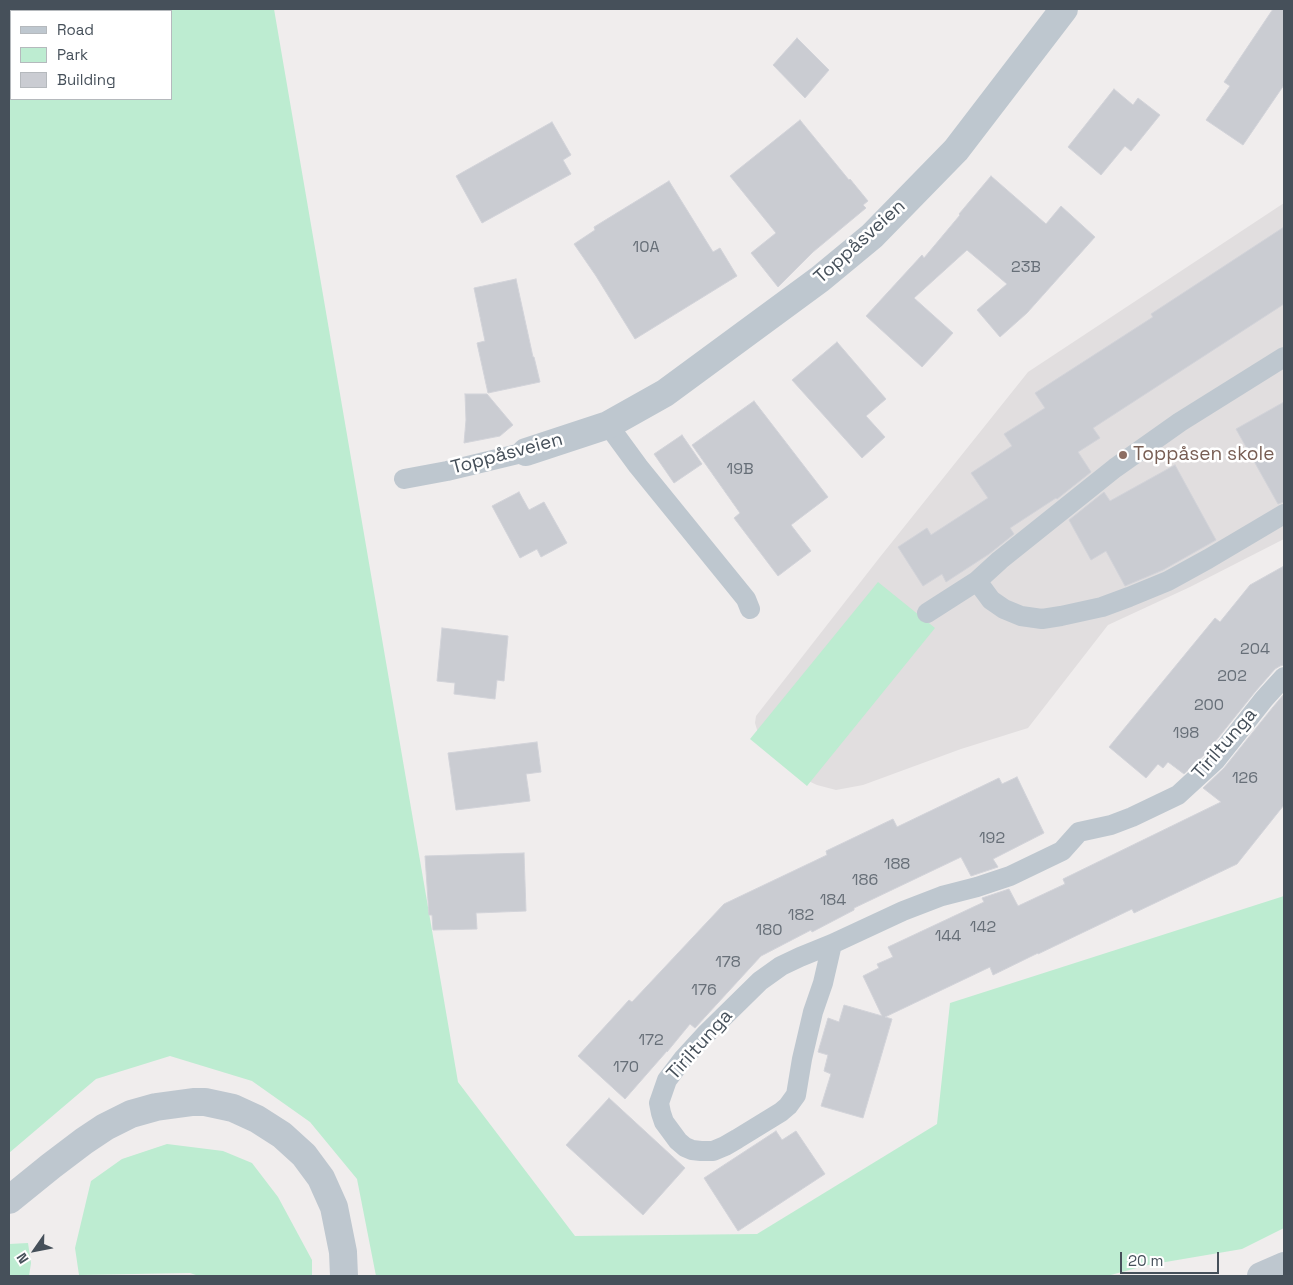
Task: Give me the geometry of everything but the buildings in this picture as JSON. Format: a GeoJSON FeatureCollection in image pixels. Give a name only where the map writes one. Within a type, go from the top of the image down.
{"type":"FeatureCollection","features":[{"type":"Feature","properties":{"kind":"street","name":"Toppåsveien"},"geometry":{"type":"LineString","coordinates":[[526,452],[608,425],[665,393],[820,279],[872,236],[956,150],[1064,9]]}},
{"type":"Feature","properties":{"kind":"street"},"geometry":{"type":"LineString","coordinates":[[9,1200],[84,1141],[105,1127],[131,1114],[156,1107],[192,1102],[205,1102],[233,1108],[258,1119],[282,1135],[304,1155],[321,1178],[334,1207],[343,1252],[344,1276]]}},
{"type":"Feature","properties":{"kind":"street"},"geometry":{"type":"LineString","coordinates":[[1261,1276],[1284,1266]]}},
{"type":"Feature","properties":{"kind":"lane"},"geometry":{"type":"LineString","coordinates":[[927,613],[977,581],[1000,560],[1115,468],[1180,422],[1284,358]]}},
{"type":"Feature","properties":{"kind":"lane"},"geometry":{"type":"LineString","coordinates":[[608,425],[638,466],[746,600],[750,609]]}},
{"type":"Feature","properties":{"kind":"lane","name":"Toppåsveien"},"geometry":{"type":"LineString","coordinates":[[404,479],[526,452]]}},
{"type":"Feature","properties":{"kind":"lane"},"geometry":{"type":"LineString","coordinates":[[977,581],[991,600],[1004,609],[1021,616],[1042,619],[1061,616],[1102,607],[1129,598],[1168,581],[1284,514]]}},
{"type":"Feature","properties":{"kind":"lane","name":"Tiriltunga"},"geometry":{"type":"LineString","coordinates":[[832,944],[824,983],[813,1012],[804,1049],[796,1095],[788,1106],[737,1139],[713,1150],[692,1150],[678,1141],[664,1122],[659,1103],[667,1080],[705,1036],[760,981],[781,966],[800,956],[942,896],[1010,876],[1062,851],[1079,832],[1111,825],[1132,817],[1178,794],[1215,761],[1284,677]]}},
{"type":"Feature","properties":{"kind":"shaded area","name":"Toppåsen skole"},"geometry":{"type":"Polygon","coordinates":[[[1284,203],[1284,539],[1190,587],[1108,625],[1028,728],[961,749],[863,785],[836,790],[817,785],[802,778],[758,733],[755,723],[756,716],[1028,372],[1284,203]]]}},
{"type":"Feature","properties":{"kind":"green space"},"geometry":{"type":"Polygon","coordinates":[[[9,9],[274,9],[458,1082],[575,1236],[757,1234],[937,1124],[950,1003],[1284,896],[1284,1228],[1242,1249],[1148,1265],[1107,1276],[376,1276],[357,1179],[310,1122],[252,1081],[170,1056],[96,1079],[9,1153],[9,9]]]}},
{"type":"Feature","properties":{"kind":"green space"},"geometry":{"type":"Polygon","coordinates":[[[878,582],[935,628],[807,786],[750,739],[878,582]]]}},
{"type":"Feature","properties":{"kind":"green space"},"geometry":{"type":"Polygon","coordinates":[[[167,1144],[223,1151],[252,1163],[278,1197],[312,1260],[312,1276],[199,1276],[190,1273],[79,1275],[75,1248],[91,1181],[122,1159],[167,1144]]]}},
{"type":"Feature","properties":{"kind":"green space"},"geometry":{"type":"Polygon","coordinates":[[[28,1243],[31,1263],[29,1276],[9,1276],[9,1244],[28,1243]]]}},
{"type":"Feature","properties":{"kind":"place","name":"Toppåsen skole"},"geometry":{"type":"Point","coordinates":[1123,455]}}]}
